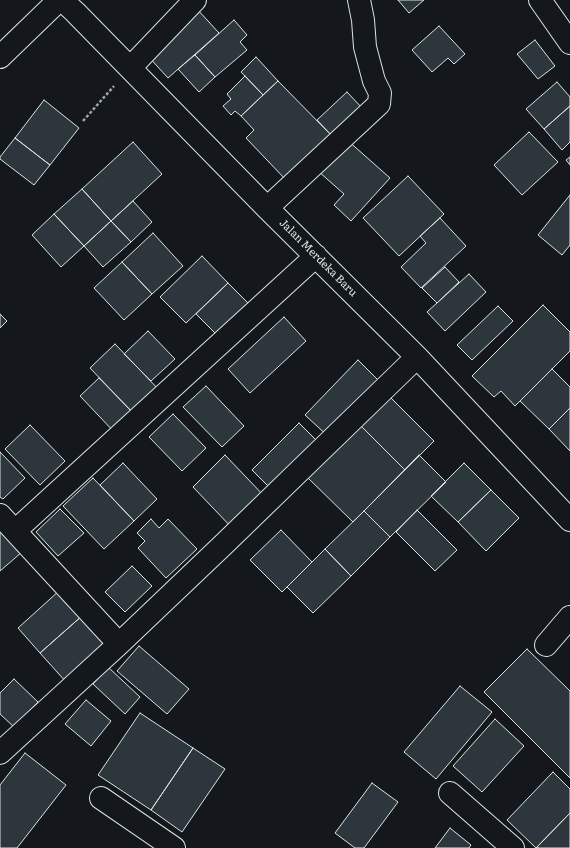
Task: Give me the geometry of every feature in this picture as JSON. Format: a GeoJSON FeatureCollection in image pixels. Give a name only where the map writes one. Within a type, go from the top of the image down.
{"type":"FeatureCollection","features":[{"type":"Feature","properties":{"kind":"street"},"geometry":{"type":"LineString","coordinates":[[0,57],[61,0]]}},
{"type":"Feature","properties":{"kind":"street","name":"Jalan Merdeka Baru"},"geometry":{"type":"LineString","coordinates":[[61,0],[75,12],[267,208],[417,357],[570,520]]}},
{"type":"Feature","properties":{"kind":"street"},"geometry":{"type":"LineString","coordinates":[[130,68],[195,0]]}},
{"type":"Feature","properties":{"kind":"street"},"geometry":{"type":"LineString","coordinates":[[267,208],[378,104],[380,93],[374,81],[365,47],[363,20],[359,0]]}},
{"type":"Feature","properties":{"kind":"street"},"geometry":{"type":"LineString","coordinates":[[540,0],[570,43]]}},
{"type":"Feature","properties":{"kind":"street"},"geometry":{"type":"LineString","coordinates":[[15,531],[316,256]]}},
{"type":"Feature","properties":{"kind":"street"},"geometry":{"type":"LineString","coordinates":[[2,748],[119,644],[224,545],[417,357]]}},
{"type":"Feature","properties":{"kind":"street"},"geometry":{"type":"LineString","coordinates":[[0,515],[119,644]]}},
{"type":"Feature","properties":{"kind":"street"},"geometry":{"type":"LineString","coordinates":[[546,644],[570,617]]}},
{"type":"Feature","properties":{"kind":"street"},"geometry":{"type":"LineString","coordinates":[[450,793],[513,848]]}},
{"type":"Feature","properties":{"kind":"street"},"geometry":{"type":"LineString","coordinates":[[101,798],[174,848]]}},
{"type":"Feature","properties":{"kind":"path"},"geometry":{"type":"LineString","coordinates":[[83,121],[130,68]]}},
{"type":"Feature","properties":{"kind":"building"},"geometry":{"type":"Polygon","coordinates":[[[398,0],[424,0],[409,13],[398,0]]]}},
{"type":"Feature","properties":{"kind":"building"},"geometry":{"type":"Polygon","coordinates":[[[197,9],[219,33],[168,78],[146,54],[197,9]]]}},
{"type":"Feature","properties":{"kind":"building"},"geometry":{"type":"Polygon","coordinates":[[[234,20],[247,35],[240,42],[247,50],[215,77],[195,55],[234,20]]]}},
{"type":"Feature","properties":{"kind":"building"},"geometry":{"type":"Polygon","coordinates":[[[439,26],[465,54],[454,64],[448,58],[432,72],[412,50],[439,26]]]}},
{"type":"Feature","properties":{"kind":"building"},"geometry":{"type":"Polygon","coordinates":[[[535,40],[555,66],[538,79],[517,54],[535,40]]]}},
{"type":"Feature","properties":{"kind":"building"},"geometry":{"type":"Polygon","coordinates":[[[195,55],[215,77],[199,92],[178,69],[195,55]]]}},
{"type":"Feature","properties":{"kind":"building"},"geometry":{"type":"Polygon","coordinates":[[[256,57],[278,81],[263,95],[241,72],[256,57]]]}},
{"type":"Feature","properties":{"kind":"building"},"geometry":{"type":"Polygon","coordinates":[[[245,76],[263,95],[241,116],[235,111],[231,115],[223,106],[231,99],[227,94],[245,76]]]}},
{"type":"Feature","properties":{"kind":"building"},"geometry":{"type":"Polygon","coordinates":[[[278,81],[333,137],[287,181],[246,138],[254,130],[241,116],[278,81]]]}},
{"type":"Feature","properties":{"kind":"building"},"geometry":{"type":"Polygon","coordinates":[[[557,82],[570,97],[570,106],[544,129],[526,109],[557,82]]]}},
{"type":"Feature","properties":{"kind":"building"},"geometry":{"type":"Polygon","coordinates":[[[347,92],[363,109],[333,137],[317,120],[347,92]]]}},
{"type":"Feature","properties":{"kind":"building"},"geometry":{"type":"Polygon","coordinates":[[[44,100],[79,128],[50,165],[15,138],[44,100]]]}},
{"type":"Feature","properties":{"kind":"building"},"geometry":{"type":"Polygon","coordinates":[[[570,106],[570,142],[562,150],[544,129],[570,106]]]}},
{"type":"Feature","properties":{"kind":"building"},"geometry":{"type":"Polygon","coordinates":[[[529,132],[558,162],[522,195],[494,165],[529,132]]]}},
{"type":"Feature","properties":{"kind":"building"},"geometry":{"type":"Polygon","coordinates":[[[15,138],[50,165],[34,185],[0,159],[15,138]]]}},
{"type":"Feature","properties":{"kind":"building"},"geometry":{"type":"Polygon","coordinates":[[[346,139],[390,178],[351,221],[334,205],[344,194],[318,171],[346,139]]]}},
{"type":"Feature","properties":{"kind":"building"},"geometry":{"type":"Polygon","coordinates":[[[133,142],[162,174],[111,221],[82,189],[133,142]]]}},
{"type":"Feature","properties":{"kind":"building"},"geometry":{"type":"Polygon","coordinates":[[[570,157],[570,165],[566,160],[570,157]]]}},
{"type":"Feature","properties":{"kind":"building"},"geometry":{"type":"Polygon","coordinates":[[[408,176],[444,214],[399,256],[363,218],[408,176]]]}},
{"type":"Feature","properties":{"kind":"building"},"geometry":{"type":"Polygon","coordinates":[[[82,189],[111,221],[84,246],[54,214],[82,189]]]}},
{"type":"Feature","properties":{"kind":"building"},"geometry":{"type":"Polygon","coordinates":[[[570,195],[570,245],[562,255],[538,235],[570,195]]]}},
{"type":"Feature","properties":{"kind":"building"},"geometry":{"type":"Polygon","coordinates":[[[133,201],[152,222],[131,242],[111,221],[133,201]]]}},
{"type":"Feature","properties":{"kind":"building"},"geometry":{"type":"Polygon","coordinates":[[[54,214],[84,246],[61,267],[32,235],[54,214]]]}},
{"type":"Feature","properties":{"kind":"building"},"geometry":{"type":"Polygon","coordinates":[[[440,218],[466,246],[421,288],[401,267],[426,243],[420,236],[440,218]]]}},
{"type":"Feature","properties":{"kind":"building"},"geometry":{"type":"Polygon","coordinates":[[[111,221],[131,242],[103,267],[84,246],[111,221]]]}},
{"type":"Feature","properties":{"kind":"building"},"geometry":{"type":"Polygon","coordinates":[[[153,233],[183,266],[152,294],[122,262],[153,233]]]}},
{"type":"Feature","properties":{"kind":"building"},"geometry":{"type":"Polygon","coordinates":[[[202,256],[228,283],[186,323],[160,297],[202,256]]]}},
{"type":"Feature","properties":{"kind":"building"},"geometry":{"type":"Polygon","coordinates":[[[122,262],[152,294],[124,320],[94,288],[122,262]]]}},
{"type":"Feature","properties":{"kind":"building"},"geometry":{"type":"Polygon","coordinates":[[[445,267],[459,282],[437,303],[422,288],[445,267]]]}},
{"type":"Feature","properties":{"kind":"building"},"geometry":{"type":"Polygon","coordinates":[[[469,274],[486,292],[445,331],[427,312],[469,274]]]}},
{"type":"Feature","properties":{"kind":"building"},"geometry":{"type":"Polygon","coordinates":[[[228,283],[251,306],[219,337],[196,314],[228,283]]]}},
{"type":"Feature","properties":{"kind":"building"},"geometry":{"type":"Polygon","coordinates":[[[543,305],[570,332],[570,351],[515,406],[501,391],[494,397],[472,376],[543,305]]]}},
{"type":"Feature","properties":{"kind":"building"},"geometry":{"type":"Polygon","coordinates":[[[498,306],[513,321],[472,360],[457,345],[498,306]]]}},
{"type":"Feature","properties":{"kind":"building"},"geometry":{"type":"Polygon","coordinates":[[[0,314],[7,321],[0,328],[0,314]]]}},
{"type":"Feature","properties":{"kind":"building"},"geometry":{"type":"Polygon","coordinates":[[[284,317],[306,341],[250,393],[228,369],[284,317]]]}},
{"type":"Feature","properties":{"kind":"building"},"geometry":{"type":"Polygon","coordinates":[[[148,331],[175,359],[151,381],[124,354],[148,331]]]}},
{"type":"Feature","properties":{"kind":"building"},"geometry":{"type":"Polygon","coordinates":[[[115,344],[161,392],[136,416],[90,368],[115,344]]]}},
{"type":"Feature","properties":{"kind":"building"},"geometry":{"type":"Polygon","coordinates":[[[358,360],[382,384],[330,438],[305,415],[358,360]]]}},
{"type":"Feature","properties":{"kind":"building"},"geometry":{"type":"Polygon","coordinates":[[[552,369],[570,387],[570,408],[549,429],[520,401],[552,369]]]}},
{"type":"Feature","properties":{"kind":"building"},"geometry":{"type":"Polygon","coordinates":[[[99,378],[136,416],[117,435],[80,396],[99,378]]]}},
{"type":"Feature","properties":{"kind":"building"},"geometry":{"type":"Polygon","coordinates":[[[206,386],[244,426],[222,447],[183,407],[206,386]]]}},
{"type":"Feature","properties":{"kind":"building"},"geometry":{"type":"Polygon","coordinates":[[[388,395],[434,441],[405,470],[359,424],[388,395]]]}},
{"type":"Feature","properties":{"kind":"building"},"geometry":{"type":"Polygon","coordinates":[[[570,408],[570,451],[549,429],[570,408]]]}},
{"type":"Feature","properties":{"kind":"building"},"geometry":{"type":"Polygon","coordinates":[[[173,414],[206,448],[182,471],[149,437],[173,414]]]}},
{"type":"Feature","properties":{"kind":"building"},"geometry":{"type":"Polygon","coordinates":[[[299,423],[321,445],[274,492],[252,470],[299,423]]]}},
{"type":"Feature","properties":{"kind":"building"},"geometry":{"type":"Polygon","coordinates":[[[359,424],[405,470],[353,522],[306,476],[359,424]]]}},
{"type":"Feature","properties":{"kind":"building"},"geometry":{"type":"Polygon","coordinates":[[[30,425],[65,461],[40,485],[5,449],[30,425]]]}},
{"type":"Feature","properties":{"kind":"building"},"geometry":{"type":"Polygon","coordinates":[[[0,452],[25,478],[3,499],[0,497],[0,452]]]}},
{"type":"Feature","properties":{"kind":"building"},"geometry":{"type":"Polygon","coordinates":[[[225,455],[267,499],[234,530],[193,487],[225,455]]]}},
{"type":"Feature","properties":{"kind":"building"},"geometry":{"type":"Polygon","coordinates":[[[419,455],[446,482],[390,537],[364,511],[419,455]]]}},
{"type":"Feature","properties":{"kind":"building"},"geometry":{"type":"Polygon","coordinates":[[[123,463],[157,499],[134,521],[100,485],[123,463]]]}},
{"type":"Feature","properties":{"kind":"building"},"geometry":{"type":"Polygon","coordinates":[[[464,463],[491,490],[458,522],[431,496],[464,463]]]}},
{"type":"Feature","properties":{"kind":"building"},"geometry":{"type":"Polygon","coordinates":[[[93,478],[134,521],[104,549],[63,506],[93,478]]]}},
{"type":"Feature","properties":{"kind":"building"},"geometry":{"type":"Polygon","coordinates":[[[491,490],[519,518],[486,551],[458,522],[491,490]]]}},
{"type":"Feature","properties":{"kind":"building"},"geometry":{"type":"Polygon","coordinates":[[[60,509],[84,533],[58,556],[36,532],[60,509]]]}},
{"type":"Feature","properties":{"kind":"building"},"geometry":{"type":"Polygon","coordinates":[[[417,510],[457,550],[435,571],[396,532],[417,510]]]}},
{"type":"Feature","properties":{"kind":"building"},"geometry":{"type":"Polygon","coordinates":[[[364,511],[390,537],[351,576],[325,549],[364,511]]]}},
{"type":"Feature","properties":{"kind":"building"},"geometry":{"type":"Polygon","coordinates":[[[151,519],[159,528],[168,519],[197,549],[166,578],[138,548],[145,541],[137,533],[151,519]]]}},
{"type":"Feature","properties":{"kind":"building"},"geometry":{"type":"Polygon","coordinates":[[[0,527],[22,552],[0,571],[0,527]]]}},
{"type":"Feature","properties":{"kind":"building"},"geometry":{"type":"Polygon","coordinates":[[[281,530],[312,562],[282,592],[250,560],[281,530]]]}},
{"type":"Feature","properties":{"kind":"building"},"geometry":{"type":"Polygon","coordinates":[[[325,549],[351,576],[313,613],[287,587],[325,549]]]}},
{"type":"Feature","properties":{"kind":"building"},"geometry":{"type":"Polygon","coordinates":[[[132,566],[152,586],[125,612],[105,592],[132,566]]]}},
{"type":"Feature","properties":{"kind":"building"},"geometry":{"type":"Polygon","coordinates":[[[60,590],[83,615],[40,653],[18,628],[60,590]]]}},
{"type":"Feature","properties":{"kind":"building"},"geometry":{"type":"Polygon","coordinates":[[[83,615],[109,645],[67,683],[40,653],[83,615]]]}},
{"type":"Feature","properties":{"kind":"building"},"geometry":{"type":"Polygon","coordinates":[[[139,646],[189,689],[167,714],[117,671],[139,646]]]}},
{"type":"Feature","properties":{"kind":"building"},"geometry":{"type":"Polygon","coordinates":[[[527,649],[570,691],[570,778],[484,692],[527,649]]]}},
{"type":"Feature","properties":{"kind":"building"},"geometry":{"type":"Polygon","coordinates":[[[108,667],[140,697],[125,714],[93,684],[108,667]]]}},
{"type":"Feature","properties":{"kind":"building"},"geometry":{"type":"Polygon","coordinates":[[[14,679],[38,702],[14,727],[0,714],[0,693],[14,679]]]}},
{"type":"Feature","properties":{"kind":"building"},"geometry":{"type":"Polygon","coordinates":[[[460,686],[492,712],[436,779],[404,752],[460,686]]]}},
{"type":"Feature","properties":{"kind":"building"},"geometry":{"type":"Polygon","coordinates":[[[86,700],[111,721],[91,746],[65,724],[86,700]]]}},
{"type":"Feature","properties":{"kind":"building"},"geometry":{"type":"Polygon","coordinates":[[[140,713],[193,748],[151,810],[98,775],[140,713]]]}},
{"type":"Feature","properties":{"kind":"building"},"geometry":{"type":"Polygon","coordinates":[[[495,719],[524,746],[482,792],[453,766],[495,719]]]}},
{"type":"Feature","properties":{"kind":"building"},"geometry":{"type":"Polygon","coordinates":[[[193,748],[225,769],[182,832],[151,810],[193,748]]]}},
{"type":"Feature","properties":{"kind":"building"},"geometry":{"type":"Polygon","coordinates":[[[25,753],[66,785],[17,848],[0,848],[0,785],[25,753]]]}},
{"type":"Feature","properties":{"kind":"building"},"geometry":{"type":"Polygon","coordinates":[[[553,772],[570,789],[570,813],[536,848],[507,820],[553,772]]]}},
{"type":"Feature","properties":{"kind":"building"},"geometry":{"type":"Polygon","coordinates":[[[372,783],[398,802],[364,848],[355,848],[335,833],[372,783]]]}},
{"type":"Feature","properties":{"kind":"building"},"geometry":{"type":"Polygon","coordinates":[[[570,813],[570,848],[537,847],[570,813]]]}},
{"type":"Feature","properties":{"kind":"building"},"geometry":{"type":"Polygon","coordinates":[[[450,828],[471,845],[469,848],[435,848],[450,828]]]}}]}
